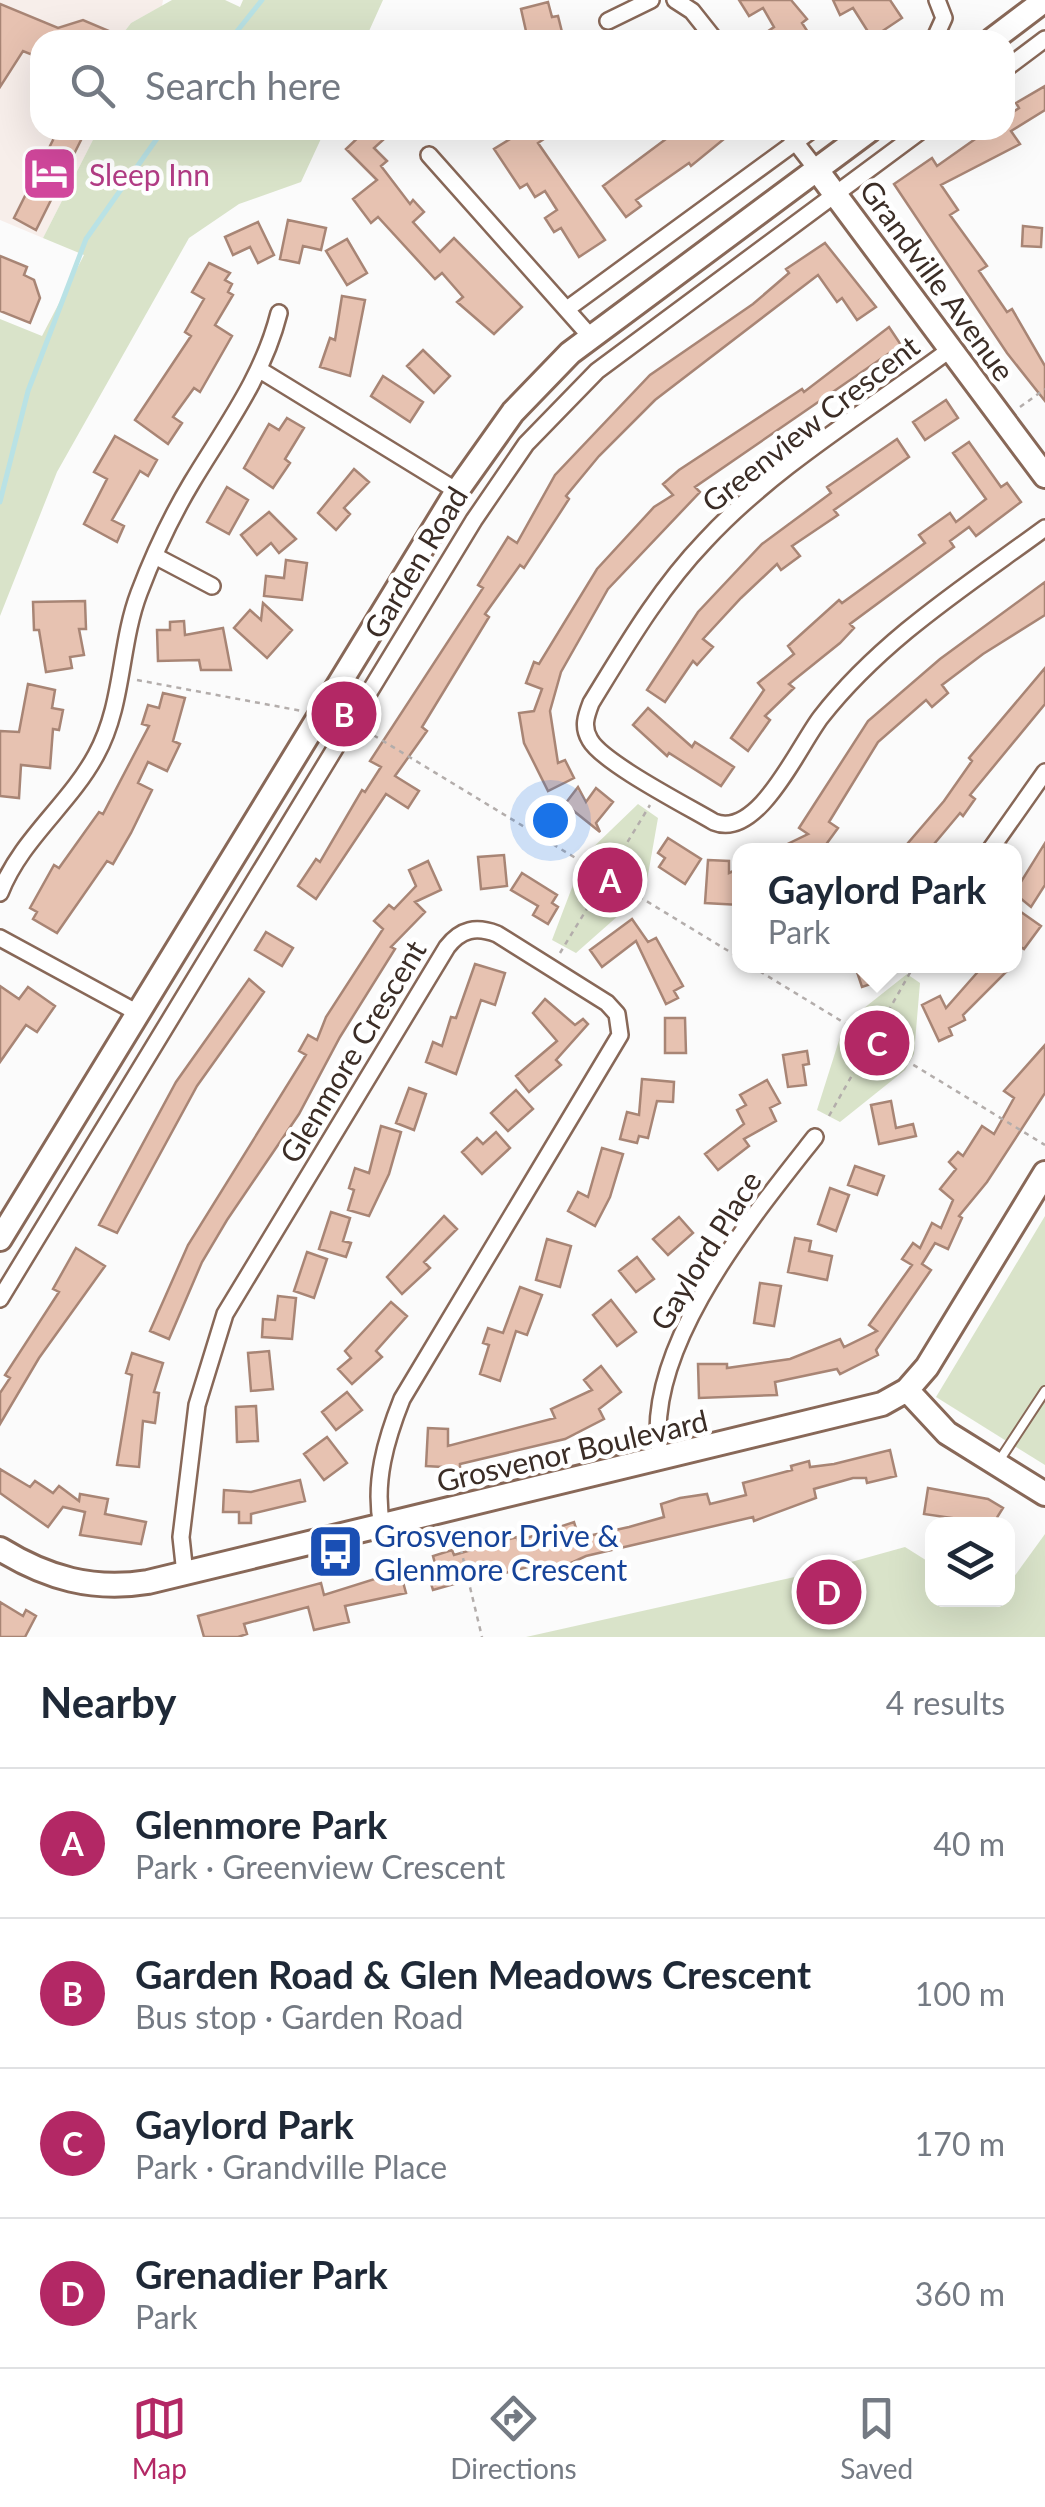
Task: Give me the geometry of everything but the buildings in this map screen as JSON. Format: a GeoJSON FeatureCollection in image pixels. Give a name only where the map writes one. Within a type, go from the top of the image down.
{"type":"FeatureCollection","features":[{"type":"Feature","properties":{"kind":"street"},"geometry":{"type":"LineString","coordinates":[[608,21],[651,0]]}},
{"type":"Feature","properties":{"kind":"street"},"geometry":{"type":"LineString","coordinates":[[675,0],[692,11],[707,30]]}},
{"type":"Feature","properties":{"kind":"street"},"geometry":{"type":"LineString","coordinates":[[937,0],[944,18],[939,30]]}},
{"type":"Feature","properties":{"kind":"street"},"geometry":{"type":"LineString","coordinates":[[1005,30],[1045,0]]}},
{"type":"Feature","properties":{"kind":"street"},"geometry":{"type":"LineString","coordinates":[[1015,62],[1045,40]]}},
{"type":"Feature","properties":{"kind":"street"},"geometry":{"type":"LineString","coordinates":[[568,310],[786,140]]}},
{"type":"Feature","properties":{"kind":"street"},"geometry":{"type":"LineString","coordinates":[[794,140],[817,170]]}},
{"type":"Feature","properties":{"kind":"street","name":"Garden Road"},"geometry":{"type":"LineString","coordinates":[[0,1240],[457,491],[522,402],[590,336],[857,140]]}},
{"type":"Feature","properties":{"kind":"street","name":"Garden Road"},"geometry":{"type":"LineString","coordinates":[[0,1298],[474,520],[526,444],[614,357],[908,140]]}},
{"type":"Feature","properties":{"kind":"street"},"geometry":{"type":"LineString","coordinates":[[430,155],[590,336]]}},
{"type":"Feature","properties":{"kind":"street","name":"Grandville Avenue"},"geometry":{"type":"LineString","coordinates":[[817,170],[1045,476]]}},
{"type":"Feature","properties":{"kind":"street"},"geometry":{"type":"LineString","coordinates":[[0,893],[22,852],[81,778],[102,742],[116,706],[133,612],[155,556],[183,498],[260,370],[279,314]]}},
{"type":"Feature","properties":{"kind":"street","name":"Greenview Crescent"},"geometry":{"type":"LineString","coordinates":[[952,348],[766,487],[704,541],[652,605],[591,703],[585,728],[591,743],[714,822],[727,826],[743,822],[755,813],[804,739],[861,671],[919,620],[1045,528]]}},
{"type":"Feature","properties":{"kind":"street"},"geometry":{"type":"LineString","coordinates":[[260,370],[457,491]]}},
{"type":"Feature","properties":{"kind":"street"},"geometry":{"type":"LineString","coordinates":[[155,556],[212,586]]}},
{"type":"Feature","properties":{"kind":"street"},"geometry":{"type":"LineString","coordinates":[[995,843],[1045,772]]}},
{"type":"Feature","properties":{"kind":"street","name":"Glenmore Crescent"},"geometry":{"type":"LineString","coordinates":[[185,1574],[180,1537],[197,1405],[225,1314],[447,947],[459,934],[478,929],[496,934],[606,1003],[617,1014],[620,1034],[402,1399],[382,1468],[378,1499],[382,1526]]}},
{"type":"Feature","properties":{"kind":"street"},"geometry":{"type":"LineString","coordinates":[[0,938],[138,1013]]}},
{"type":"Feature","properties":{"kind":"street","name":"Gaylord Place"},"geometry":{"type":"LineString","coordinates":[[661,1460],[656,1414],[675,1346],[758,1210],[815,1137]]}},
{"type":"Feature","properties":{"kind":"street"},"geometry":{"type":"LineString","coordinates":[[1045,1173],[927,1366],[907,1390],[946,1433],[1045,1494]]}},
{"type":"Feature","properties":{"kind":"street","name":"Grosvenor Boulevard"},"geometry":{"type":"LineString","coordinates":[[0,1550],[51,1576],[87,1584],[130,1585],[661,1460],[874,1406],[907,1390]]}},
{"type":"Feature","properties":{"kind":"lane"},"geometry":{"type":"LineString","coordinates":[[996,1465],[1045,1391]]}},
{"type":"Feature","properties":{"kind":"path"},"geometry":{"type":"LineString","coordinates":[[1018,408],[1045,389]]}},
{"type":"Feature","properties":{"kind":"path"},"geometry":{"type":"LineString","coordinates":[[136,680],[304,711]]}},
{"type":"Feature","properties":{"kind":"path"},"geometry":{"type":"LineString","coordinates":[[364,730],[732,953]]}},
{"type":"Feature","properties":{"kind":"path"},"geometry":{"type":"LineString","coordinates":[[560,953],[650,805]]}},
{"type":"Feature","properties":{"kind":"path"},"geometry":{"type":"LineString","coordinates":[[763,973],[1045,1145]]}},
{"type":"Feature","properties":{"kind":"path"},"geometry":{"type":"LineString","coordinates":[[829,1116],[910,973]]}},
{"type":"Feature","properties":{"kind":"path"},"geometry":{"type":"LineString","coordinates":[[456,1529],[482,1637]]}},
{"type":"Feature","properties":{"kind":"shaded area"},"geometry":{"type":"Polygon","coordinates":[[[0,0],[163,0],[162,6],[126,30],[30,30],[30,140],[93,140],[43,238],[0,220],[0,0]]]}},
{"type":"Feature","properties":{"kind":"green space"},"geometry":{"type":"Polygon","coordinates":[[[172,0],[225,0],[240,7],[243,0],[383,0],[370,30],[126,30],[172,0]]]}},
{"type":"Feature","properties":{"kind":"green space"},"geometry":{"type":"Polygon","coordinates":[[[93,140],[320,140],[301,182],[239,204],[189,238],[57,472],[0,616],[0,319],[42,336],[84,255],[43,238],[93,140]]]}},
{"type":"Feature","properties":{"kind":"green space"},"geometry":{"type":"Polygon","coordinates":[[[638,804],[658,818],[645,892],[576,953],[552,940],[584,856],[638,804]]]}},
{"type":"Feature","properties":{"kind":"green space"},"geometry":{"type":"Polygon","coordinates":[[[907,974],[920,983],[914,1054],[905,1070],[840,1122],[817,1110],[849,1020],[907,974]]]}},
{"type":"Feature","properties":{"kind":"green space"},"geometry":{"type":"Polygon","coordinates":[[[1045,1216],[1045,1465],[936,1397],[1045,1216]]]}},
{"type":"Feature","properties":{"kind":"green space"},"geometry":{"type":"Polygon","coordinates":[[[1045,1534],[1045,1637],[526,1637],[808,1574],[905,1547],[925,1560],[925,1607],[1015,1607],[1015,1575],[1045,1534]]]}},
{"type":"Feature","properties":{"kind":"waterway"},"geometry":{"type":"LineString","coordinates":[[238,30],[262,0]]}},
{"type":"Feature","properties":{"kind":"waterway"},"geometry":{"type":"LineString","coordinates":[[0,502],[28,391],[86,239],[156,140]]}},
{"type":"Feature","properties":{"kind":"place","name":"Sleep Inn"},"geometry":{"type":"Point","coordinates":[50,174]}},
{"type":"Feature","properties":{"kind":"place","name":"Garden Road & Glen Meadows Crescent"},"geometry":{"type":"Point","coordinates":[344,714]}},
{"type":"Feature","properties":{"kind":"place","name":"Glenmore Park"},"geometry":{"type":"Point","coordinates":[610,880]}},
{"type":"Feature","properties":{"kind":"place","name":"Gaylord Park"},"geometry":{"type":"Point","coordinates":[877,1043]}},
{"type":"Feature","properties":{"kind":"place","name":"Grosvenor Drive & Glenmore Crescent"},"geometry":{"type":"Point","coordinates":[335,1552]}},
{"type":"Feature","properties":{"kind":"place","name":"Grenadier Park"},"geometry":{"type":"Point","coordinates":[829,1592]}}]}
